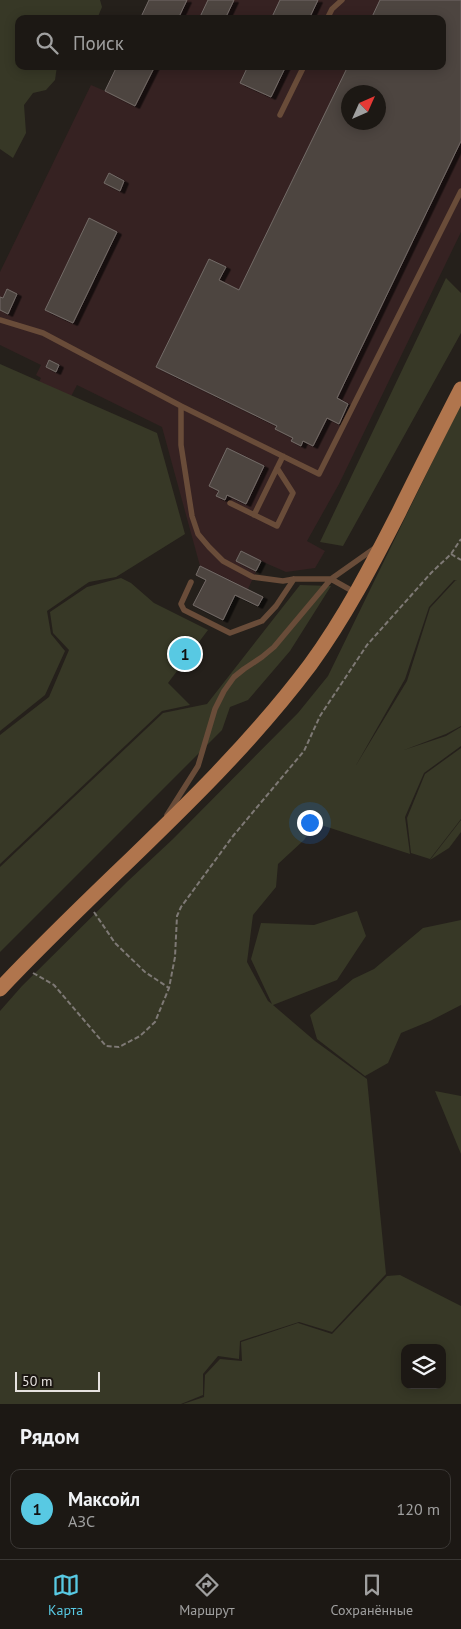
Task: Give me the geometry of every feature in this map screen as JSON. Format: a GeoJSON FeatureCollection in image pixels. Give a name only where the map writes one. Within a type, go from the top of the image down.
{"type":"FeatureCollection","features":[{"type":"Feature","properties":{"kind":"main road"},"geometry":{"type":"LineString","coordinates":[[0,989],[232,758],[311,663],[334,630],[356,593],[461,389]]}},
{"type":"Feature","properties":{"kind":"lane"},"geometry":{"type":"LineString","coordinates":[[329,15],[332,9],[342,0]]}},
{"type":"Feature","properties":{"kind":"lane"},"geometry":{"type":"LineString","coordinates":[[280,115],[302,70]]}},
{"type":"Feature","properties":{"kind":"lane"},"geometry":{"type":"LineString","coordinates":[[0,320],[43,333],[182,406],[319,474],[461,191]]}},
{"type":"Feature","properties":{"kind":"lane"},"geometry":{"type":"LineString","coordinates":[[182,406],[181,445],[192,516],[198,534],[209,547],[223,561],[253,577],[277,581],[331,578],[356,593]]}},
{"type":"Feature","properties":{"kind":"lane"},"geometry":{"type":"LineString","coordinates":[[254,515],[283,456]]}},
{"type":"Feature","properties":{"kind":"lane"},"geometry":{"type":"LineString","coordinates":[[230,503],[277,526],[293,493],[277,468]]}},
{"type":"Feature","properties":{"kind":"lane"},"geometry":{"type":"LineString","coordinates":[[152,837],[187,786],[198,766],[215,709],[234,677],[274,647],[331,578],[383,542]]}},
{"type":"Feature","properties":{"kind":"lane"},"geometry":{"type":"LineString","coordinates":[[191,582],[181,604],[184,610],[230,633],[262,621],[276,606],[294,579]]}},
{"type":"Feature","properties":{"kind":"path"},"geometry":{"type":"LineString","coordinates":[[22,966],[54,985],[106,1046],[119,1047],[140,1036],[155,1022],[169,988],[175,957],[177,916],[180,907],[233,836],[304,751],[320,716],[367,645],[431,573],[452,554],[461,540]]}},
{"type":"Feature","properties":{"kind":"path"},"geometry":{"type":"LineString","coordinates":[[452,554],[461,560]]}},
{"type":"Feature","properties":{"kind":"path"},"geometry":{"type":"LineString","coordinates":[[87,901],[115,943],[146,972],[169,988]]}},
{"type":"Feature","properties":{"kind":"shaded area"},"geometry":{"type":"Polygon","coordinates":[[[149,0],[461,0],[461,232],[339,484],[307,541],[325,551],[315,568],[286,572],[261,561],[248,589],[263,597],[258,606],[235,595],[223,620],[193,605],[206,580],[196,575],[200,566],[162,427],[77,385],[67,404],[36,388],[41,378],[36,375],[41,365],[0,345],[0,272],[91,85],[105,91],[115,70],[446,70],[446,15],[142,15],[149,0]]]}},
{"type":"Feature","properties":{"kind":"green space"},"geometry":{"type":"Polygon","coordinates":[[[0,0],[100,0],[102,7],[99,15],[15,15],[15,70],[56,70],[55,80],[46,90],[33,93],[24,105],[26,133],[13,158],[0,149],[0,0]]]}},
{"type":"Feature","properties":{"kind":"green space"},"geometry":{"type":"Polygon","coordinates":[[[446,278],[461,293],[461,333],[343,546],[320,542],[446,278]]]}},
{"type":"Feature","properties":{"kind":"green space"},"geometry":{"type":"Polygon","coordinates":[[[0,364],[157,433],[185,534],[116,577],[89,582],[47,611],[51,634],[65,651],[45,695],[0,731],[0,364]]]}},
{"type":"Feature","properties":{"kind":"green space"},"geometry":{"type":"Polygon","coordinates":[[[461,403],[461,726],[446,734],[404,750],[446,736],[461,727],[461,746],[424,773],[405,817],[410,854],[315,823],[304,840],[278,864],[276,887],[253,915],[247,962],[268,1001],[272,1004],[251,959],[261,923],[314,925],[357,911],[366,936],[337,980],[273,1005],[315,1041],[367,1079],[386,1274],[332,1332],[299,1322],[240,1341],[239,1359],[218,1356],[203,1374],[203,1395],[181,1404],[0,1404],[0,1011],[22,986],[173,839],[298,713],[328,676],[461,403]],[[454,580],[429,607],[405,679],[355,767],[407,681],[430,608],[457,581],[454,580]]]}},
{"type":"Feature","properties":{"kind":"green space"},"geometry":{"type":"Polygon","coordinates":[[[121,578],[131,583],[154,603],[208,630],[168,683],[190,705],[162,711],[0,864],[0,735],[49,697],[69,650],[53,633],[50,612],[87,587],[121,578]]]}},
{"type":"Feature","properties":{"kind":"green space"},"geometry":{"type":"Polygon","coordinates":[[[300,585],[331,586],[290,651],[248,700],[230,707],[222,730],[0,952],[0,867],[163,713],[207,704],[300,585]]]}},
{"type":"Feature","properties":{"kind":"green space"},"geometry":{"type":"Polygon","coordinates":[[[461,748],[461,819],[430,859],[411,853],[407,818],[425,774],[461,748]]]}},
{"type":"Feature","properties":{"kind":"green space"},"geometry":{"type":"Polygon","coordinates":[[[461,820],[461,832],[449,848],[430,860],[461,820]]]}},
{"type":"Feature","properties":{"kind":"green space"},"geometry":{"type":"Polygon","coordinates":[[[461,920],[461,1005],[401,1033],[388,1063],[365,1076],[317,1039],[310,1015],[353,979],[374,969],[423,928],[461,920]]]}},
{"type":"Feature","properties":{"kind":"green space"},"geometry":{"type":"Polygon","coordinates":[[[435,1091],[461,1096],[461,1154],[435,1091]]]}},
{"type":"Feature","properties":{"kind":"green space"},"geometry":{"type":"Polygon","coordinates":[[[400,1275],[461,1306],[461,1404],[183,1404],[204,1397],[205,1375],[220,1359],[242,1361],[241,1342],[298,1323],[332,1334],[387,1276],[400,1275]]]}},
{"type":"Feature","properties":{"kind":"building"},"geometry":{"type":"Polygon","coordinates":[[[149,0],[187,0],[180,15],[142,15],[149,0]]]}},
{"type":"Feature","properties":{"kind":"building"},"geometry":{"type":"Polygon","coordinates":[[[208,0],[234,0],[227,15],[201,15],[208,0]]]}},
{"type":"Feature","properties":{"kind":"building"},"geometry":{"type":"Polygon","coordinates":[[[280,0],[318,0],[311,15],[273,15],[280,0]]]}},
{"type":"Feature","properties":{"kind":"building"},"geometry":{"type":"Polygon","coordinates":[[[380,0],[461,0],[461,141],[337,398],[348,404],[339,424],[327,418],[313,446],[303,441],[301,446],[291,441],[293,438],[275,429],[277,426],[156,367],[209,259],[226,267],[219,280],[239,290],[346,70],[446,70],[446,15],[373,15],[380,0]]]}},
{"type":"Feature","properties":{"kind":"building"},"geometry":{"type":"Polygon","coordinates":[[[115,70],[153,70],[135,106],[105,91],[115,70]]]}},
{"type":"Feature","properties":{"kind":"building"},"geometry":{"type":"Polygon","coordinates":[[[246,70],[284,70],[271,97],[240,83],[246,70]]]}},
{"type":"Feature","properties":{"kind":"building"},"geometry":{"type":"Polygon","coordinates":[[[109,173],[124,181],[120,191],[104,183],[109,173]]]}},
{"type":"Feature","properties":{"kind":"building"},"geometry":{"type":"Polygon","coordinates":[[[89,218],[117,232],[73,323],[45,310],[89,218]]]}},
{"type":"Feature","properties":{"kind":"building"},"geometry":{"type":"Polygon","coordinates":[[[7,289],[17,294],[8,314],[0,310],[0,297],[3,298],[7,289]]]}},
{"type":"Feature","properties":{"kind":"building"},"geometry":{"type":"Polygon","coordinates":[[[49,360],[59,365],[56,372],[46,367],[49,360]]]}},
{"type":"Feature","properties":{"kind":"building"},"geometry":{"type":"Polygon","coordinates":[[[227,448],[264,466],[246,504],[227,495],[225,500],[216,496],[219,491],[209,486],[227,448]]]}},
{"type":"Feature","properties":{"kind":"building"},"geometry":{"type":"Polygon","coordinates":[[[241,551],[261,561],[256,571],[236,561],[241,551]]]}},
{"type":"Feature","properties":{"kind":"building"},"geometry":{"type":"Polygon","coordinates":[[[200,566],[263,597],[258,606],[235,595],[223,620],[193,605],[206,580],[196,575],[200,566]]]}},
{"type":"Feature","properties":{"kind":"place","name":"Максойл"},"geometry":{"type":"Point","coordinates":[185,654]}}]}
